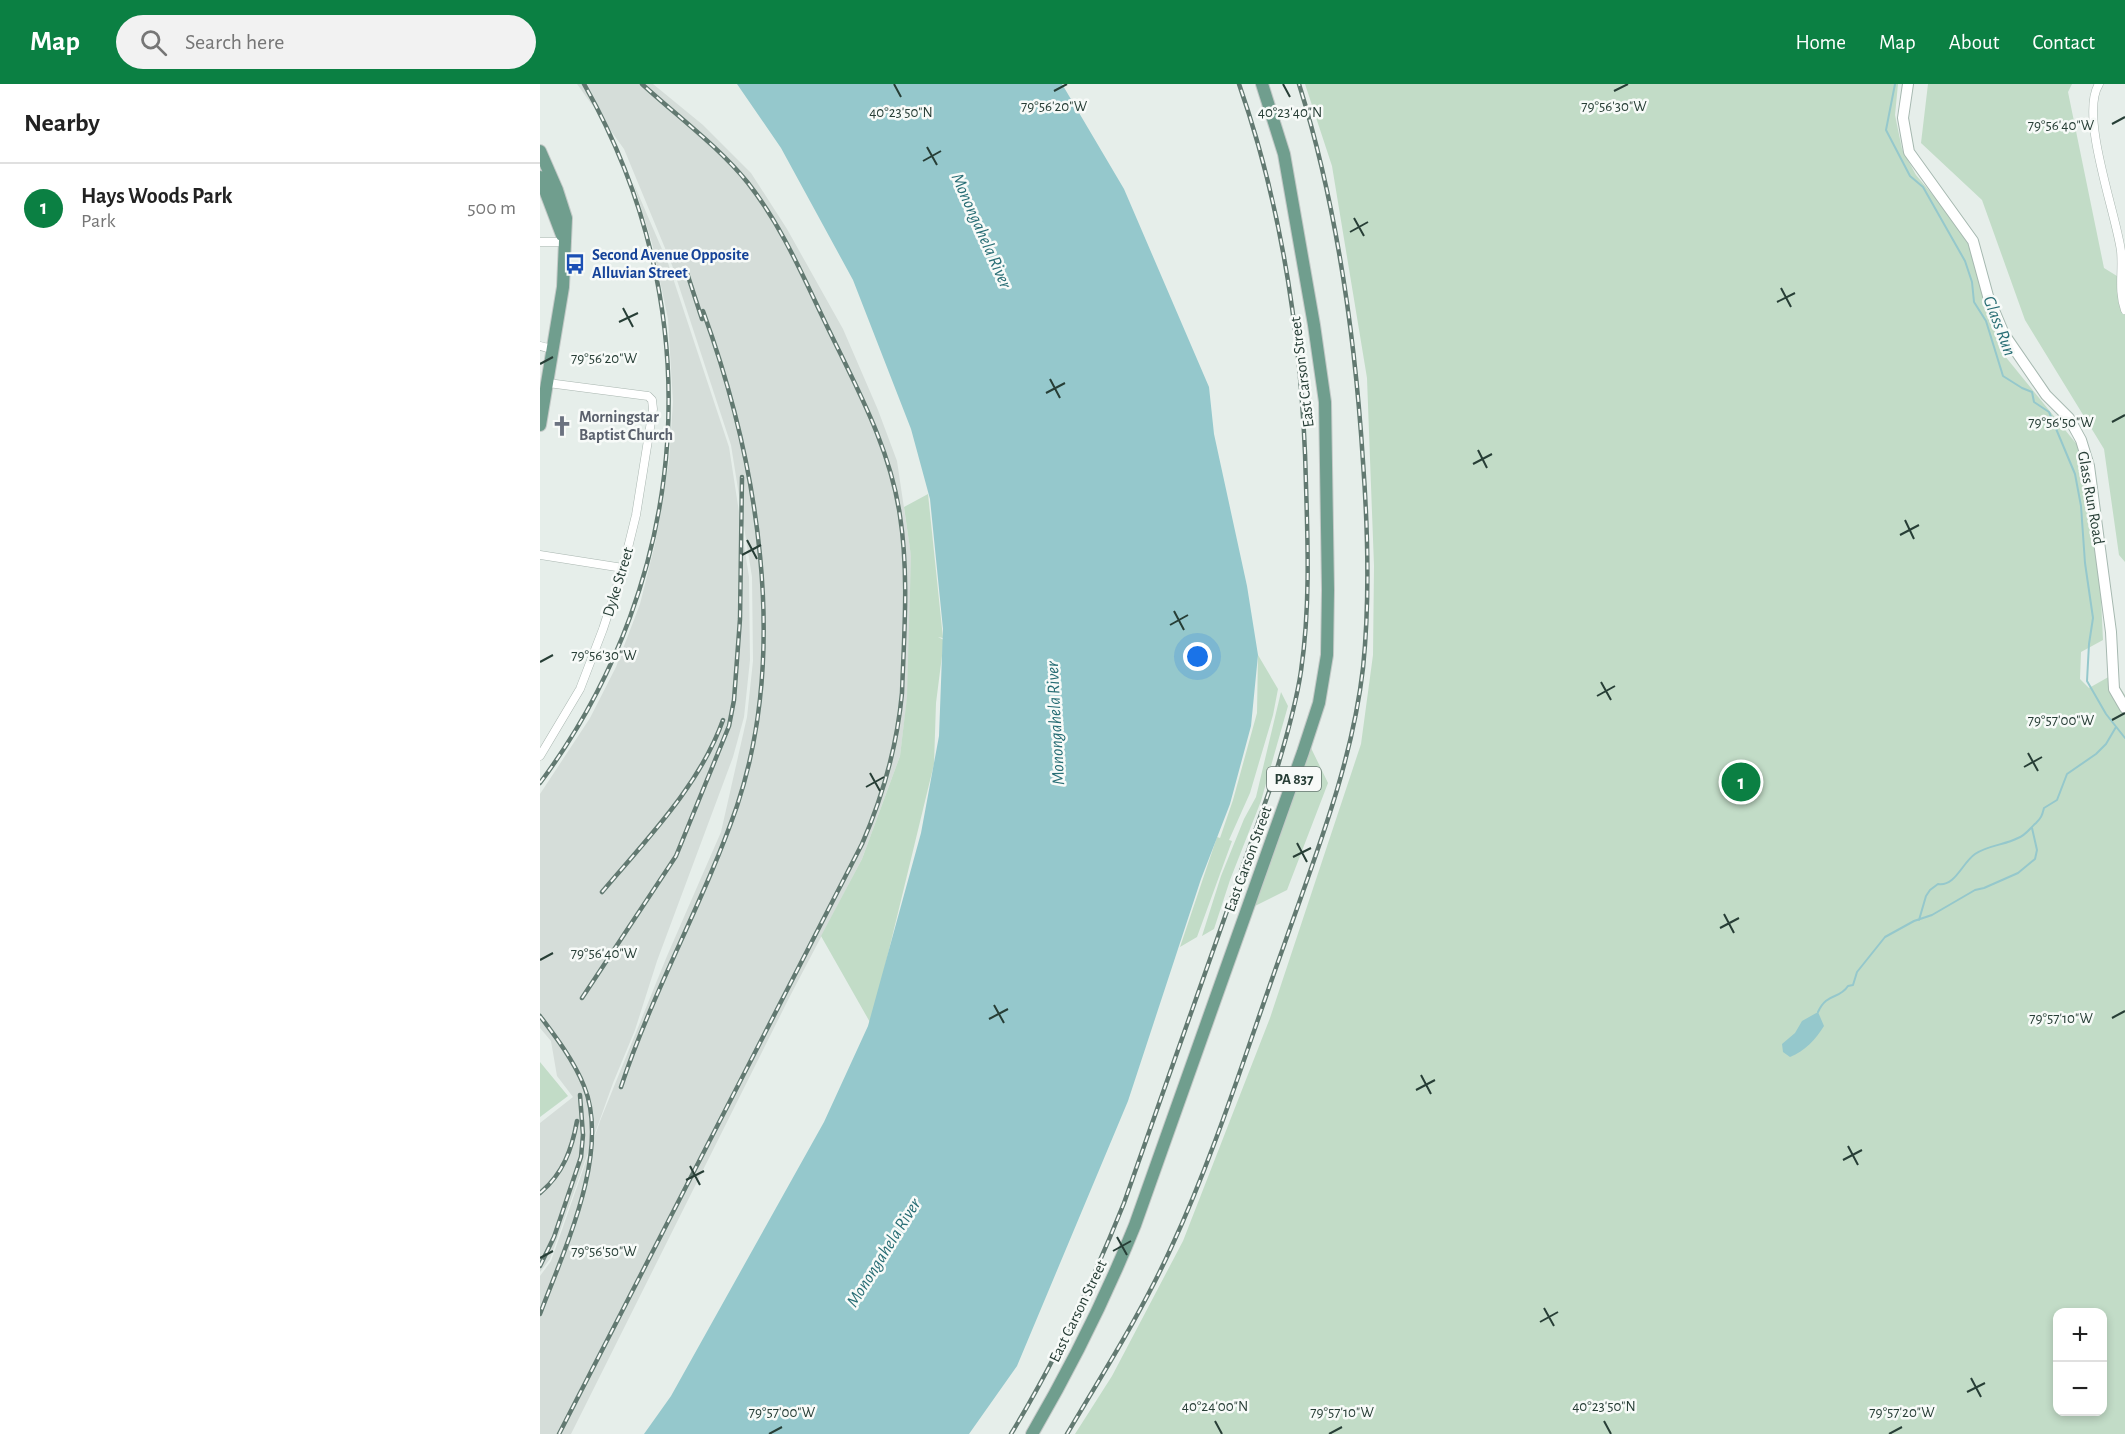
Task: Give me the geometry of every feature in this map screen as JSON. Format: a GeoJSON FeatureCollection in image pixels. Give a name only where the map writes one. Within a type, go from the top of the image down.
{"type":"FeatureCollection","features":[{"type":"Feature","properties":{"kind":"main road","name":"East Carson Street"},"geometry":{"type":"LineString","coordinates":[[1032,1434],[1102,1302],[1139,1216],[1304,752],[1323,679],[1327,655],[1329,590],[1325,402],[1284,154],[1262,84]]}},
{"type":"Feature","properties":{"kind":"main road","name":"Glass Run Road"},"geometry":{"type":"LineString","coordinates":[[1908,84],[1903,118],[1909,152],[1973,240],[1988,296],[2004,334],[2046,395],[2069,418],[2081,440],[2089,465],[2111,632],[2114,689],[2120,703],[2125,708]]}},
{"type":"Feature","properties":{"kind":"main road"},"geometry":{"type":"LineString","coordinates":[[540,151],[566,218],[564,287],[546,347],[548,383],[540,425]]}},
{"type":"Feature","properties":{"kind":"main road"},"geometry":{"type":"LineString","coordinates":[[540,177],[565,242]]}},
{"type":"Feature","properties":{"kind":"street"},"geometry":{"type":"LineString","coordinates":[[2099,84],[2095,90],[2092,119],[2121,252],[2121,300],[2125,310]]}},
{"type":"Feature","properties":{"kind":"street"},"geometry":{"type":"LineString","coordinates":[[540,242],[565,242]]}},
{"type":"Feature","properties":{"kind":"street","name":"Dyke Street"},"geometry":{"type":"LineString","coordinates":[[540,756],[580,689],[603,630],[623,568],[636,515],[653,409],[652,400],[648,396],[548,383]]}},
{"type":"Feature","properties":{"kind":"street"},"geometry":{"type":"LineString","coordinates":[[540,555],[623,568]]}},
{"type":"Feature","properties":{"kind":"shaded area"},"geometry":{"type":"Polygon","coordinates":[[[577,84],[653,84],[703,125],[751,173],[787,229],[843,329],[897,461],[911,555],[910,676],[900,756],[862,859],[789,998],[571,1434],[540,1434],[540,1276],[551,1261],[600,1121],[667,956],[721,832],[747,717],[753,661],[752,577],[731,445],[672,265],[624,149],[577,84]]]}},
{"type":"Feature","properties":{"kind":"shaded area"},"geometry":{"type":"Polygon","coordinates":[[[633,182],[668,263],[729,447],[749,577],[750,660],[744,717],[733,757],[550,1259],[540,1272],[540,1123],[573,1097],[557,1076],[551,1041],[540,1028],[540,794],[590,718],[616,667],[640,604],[655,544],[669,461],[673,402],[668,319],[652,243],[633,182]]]}},
{"type":"Feature","properties":{"kind":"green space"},"geometry":{"type":"Polygon","coordinates":[[[1305,84],[1898,84],[1895,115],[1902,149],[1916,175],[1968,237],[2000,350],[2083,452],[2100,578],[2103,640],[2081,652],[2080,679],[2089,688],[2112,675],[2125,695],[2125,1434],[1075,1434],[1112,1376],[1183,1241],[1270,1018],[1361,744],[1373,655],[1374,566],[1367,378],[1332,166],[1305,84]]]}},
{"type":"Feature","properties":{"kind":"green space"},"geometry":{"type":"Polygon","coordinates":[[[1928,84],[2072,84],[2068,92],[2104,268],[2125,281],[2125,562],[2119,555],[2104,449],[2025,320],[1982,200],[1921,143],[1928,84]]]}},
{"type":"Feature","properties":{"kind":"green space"},"geometry":{"type":"Polygon","coordinates":[[[928,494],[943,638],[938,637],[944,640],[936,703],[934,764],[871,1024],[821,936],[862,859],[900,756],[907,697],[911,556],[904,507],[928,494]]]}},
{"type":"Feature","properties":{"kind":"green space"},"geometry":{"type":"Polygon","coordinates":[[[1258,655],[1278,689],[1273,715],[1250,793],[1229,840],[1232,841],[1197,937],[1180,947],[1217,837],[1220,838],[1233,800],[1257,713],[1258,655]]]}},
{"type":"Feature","properties":{"kind":"green space"},"geometry":{"type":"Polygon","coordinates":[[[1281,692],[1288,706],[1261,801],[1230,880],[1214,929],[1202,936],[1221,876],[1244,819],[1256,797],[1281,692]]]}},
{"type":"Feature","properties":{"kind":"green space"},"geometry":{"type":"Polygon","coordinates":[[[1311,748],[1328,783],[1287,890],[1255,906],[1311,748]]]}},
{"type":"Feature","properties":{"kind":"green space"},"geometry":{"type":"Polygon","coordinates":[[[540,1062],[568,1096],[540,1117],[540,1062]]]}},
{"type":"Feature","properties":{"kind":"water","name":"Monongahela River"},"geometry":{"type":"Polygon","coordinates":[[[737,84],[1062,84],[1124,189],[1209,387],[1214,434],[1247,586],[1258,655],[1251,726],[1230,804],[1201,879],[1128,1101],[1017,1366],[969,1434],[644,1434],[671,1396],[824,1122],[868,1026],[921,833],[939,736],[943,629],[930,499],[911,429],[853,280],[781,148],[737,84]]]}},
{"type":"Feature","properties":{"kind":"water"},"geometry":{"type":"Polygon","coordinates":[[[1818,1012],[1824,1026],[1814,1040],[1790,1057],[1783,1052],[1782,1044],[1795,1033],[1802,1021],[1818,1012]]]}},
{"type":"Feature","properties":{"kind":"waterway","name":"Glass Run"},"geometry":{"type":"LineString","coordinates":[[1895,84],[1886,130],[1910,176],[1923,187],[1965,261],[1972,282],[1974,302],[1986,321],[2003,376],[2032,392],[2034,402],[2049,412],[2075,474],[2081,506],[2085,563],[2093,618],[2087,681],[2106,714],[2125,738]]}},
{"type":"Feature","properties":{"kind":"waterway"},"geometry":{"type":"LineString","coordinates":[[1919,920],[1930,890],[1938,884],[1949,882],[1975,854],[2026,833],[2040,818],[2044,808],[2057,800],[2067,774],[2096,754],[2106,744],[2116,727]]}},
{"type":"Feature","properties":{"kind":"waterway"},"geometry":{"type":"LineString","coordinates":[[1818,1012],[1825,1001],[1853,985],[1857,972],[1885,937],[1914,921],[1932,915],[1975,890],[2018,873],[2035,859],[2037,850],[2032,828]]}},
{"type":"Feature","properties":{"kind":"railway"},"geometry":{"type":"LineString","coordinates":[[540,783],[591,703],[630,618],[655,530],[667,440],[666,349],[652,259],[625,170],[584,84]]}},
{"type":"Feature","properties":{"kind":"railway"},"geometry":{"type":"LineString","coordinates":[[559,1434],[862,844],[888,770],[897,732],[902,693],[905,604],[903,538],[895,490],[870,416],[790,250],[760,199],[724,156],[642,84]]}},
{"type":"Feature","properties":{"kind":"railway"},"geometry":{"type":"LineString","coordinates":[[1011,1434],[1072,1321],[1124,1203],[1276,772],[1299,684],[1304,648],[1308,578],[1301,383],[1279,232],[1255,133],[1239,84]]}},
{"type":"Feature","properties":{"kind":"railway"},"geometry":{"type":"LineString","coordinates":[[1067,1434],[1148,1295],[1171,1248],[1202,1174],[1331,810],[1358,704],[1365,642],[1368,565],[1360,414],[1349,319],[1334,224],[1299,84]]}},
{"type":"Feature","properties":{"kind":"railway"},"geometry":{"type":"LineString","coordinates":[[686,270],[702,319]]}},
{"type":"Feature","properties":{"kind":"railway"},"geometry":{"type":"LineString","coordinates":[[621,1087],[648,1016],[724,842],[737,806],[753,746],[761,684],[764,621],[760,557],[752,493],[739,430],[703,311]]}},
{"type":"Feature","properties":{"kind":"railway"},"geometry":{"type":"LineString","coordinates":[[582,998],[676,856],[729,726],[734,700],[740,619],[742,477]]}},
{"type":"Feature","properties":{"kind":"railway"},"geometry":{"type":"LineString","coordinates":[[602,892],[654,832],[686,789],[701,767],[723,720]]}},
{"type":"Feature","properties":{"kind":"railway"},"geometry":{"type":"LineString","coordinates":[[540,1016],[570,1058],[584,1086],[591,1112],[592,1140],[581,1201],[540,1314]]}},
{"type":"Feature","properties":{"kind":"railway"},"geometry":{"type":"LineString","coordinates":[[540,1266],[554,1237],[581,1157],[583,1135],[580,1095]]}},
{"type":"Feature","properties":{"kind":"railway"},"geometry":{"type":"LineString","coordinates":[[540,1193],[555,1178],[565,1160],[577,1121]]}},
{"type":"Feature","properties":{"kind":"place","name":"Second Avenue Opposite Alluvian Street"},"geometry":{"type":"Point","coordinates":[575,264]}},
{"type":"Feature","properties":{"kind":"place","name":"Morningstar Baptist Church"},"geometry":{"type":"Point","coordinates":[562,426]}},
{"type":"Feature","properties":{"kind":"place","name":"Hays Woods Park"},"geometry":{"type":"Point","coordinates":[1741,782]}}]}
